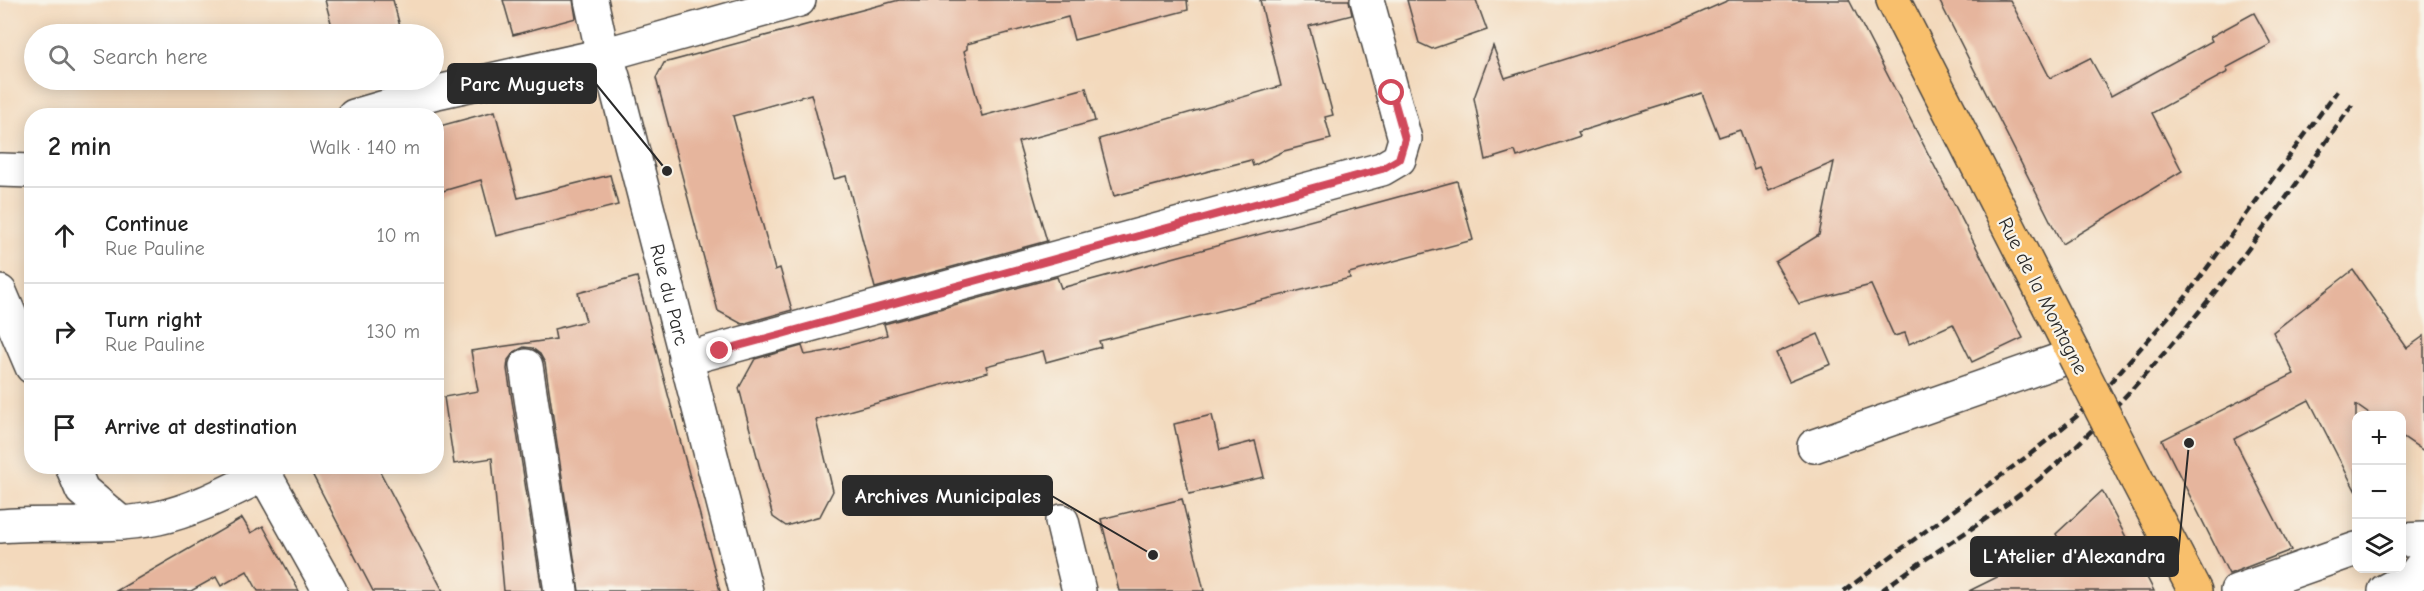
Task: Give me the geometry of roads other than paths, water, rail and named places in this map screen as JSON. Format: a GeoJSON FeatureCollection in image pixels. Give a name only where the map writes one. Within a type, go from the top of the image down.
{"type":"FeatureCollection","features":[{"type":"Feature","properties":{"kind":"main road","name":"Rue de la Montagne"},"geometry":{"type":"LineString","coordinates":[[1893,0],[2195,591]]}},
{"type":"Feature","properties":{"kind":"street","name":"Rue du Parc"},"geometry":{"type":"LineString","coordinates":[[591,0],[603,55],[609,60],[746,591]]}},
{"type":"Feature","properties":{"kind":"street"},"geometry":{"type":"LineString","coordinates":[[381,108],[433,93],[603,55],[799,0]]}},
{"type":"Feature","properties":{"kind":"street"},"geometry":{"type":"LineString","coordinates":[[686,359],[1382,169],[1399,159],[1405,139],[1367,0]]}},
{"type":"Feature","properties":{"kind":"street"},"geometry":{"type":"LineString","coordinates":[[0,170],[24,171]]}},
{"type":"Feature","properties":{"kind":"street"},"geometry":{"type":"LineString","coordinates":[[0,292],[24,348]]}},
{"type":"Feature","properties":{"kind":"street"},"geometry":{"type":"LineString","coordinates":[[1814,446],[2074,356]]}},
{"type":"Feature","properties":{"kind":"street"},"geometry":{"type":"LineString","coordinates":[[526,366],[561,591]]}},
{"type":"Feature","properties":{"kind":"street"},"geometry":{"type":"LineString","coordinates":[[75,474],[82,490],[121,523]]}},
{"type":"Feature","properties":{"kind":"street"},"geometry":{"type":"LineString","coordinates":[[0,526],[121,523],[157,519],[194,508],[256,474]]}},
{"type":"Feature","properties":{"kind":"street"},"geometry":{"type":"LineString","coordinates":[[265,474],[330,591]]}},
{"type":"Feature","properties":{"kind":"street"},"geometry":{"type":"LineString","coordinates":[[1062,521],[1079,591]]}},
{"type":"Feature","properties":{"kind":"street"},"geometry":{"type":"LineString","coordinates":[[2406,540],[2424,539]]}},
{"type":"Feature","properties":{"kind":"street"},"geometry":{"type":"LineString","coordinates":[[2237,591],[2352,550]]}},
{"type":"Feature","properties":{"kind":"street"},"geometry":{"type":"LineString","coordinates":[[2385,591],[2415,575],[2424,563]]}},
{"type":"Feature","properties":{"kind":"railway"},"geometry":{"type":"LineString","coordinates":[[1844,591],[2029,455],[2077,416],[2107,386],[2185,298],[2337,91]]}},
{"type":"Feature","properties":{"kind":"railway"},"geometry":{"type":"LineString","coordinates":[[1881,591],[2031,486],[2095,428],[2136,385],[2212,296],[2352,105]]}},
{"type":"Feature","properties":{"kind":"place","name":"Parc Muguets"},"geometry":{"type":"Point","coordinates":[667,171]}},
{"type":"Feature","properties":{"kind":"place","name":"L'Atelier d'Alexandra"},"geometry":{"type":"Point","coordinates":[2189,443]}},
{"type":"Feature","properties":{"kind":"place","name":"Archives Municipales"},"geometry":{"type":"Point","coordinates":[1153,555]}}]}
